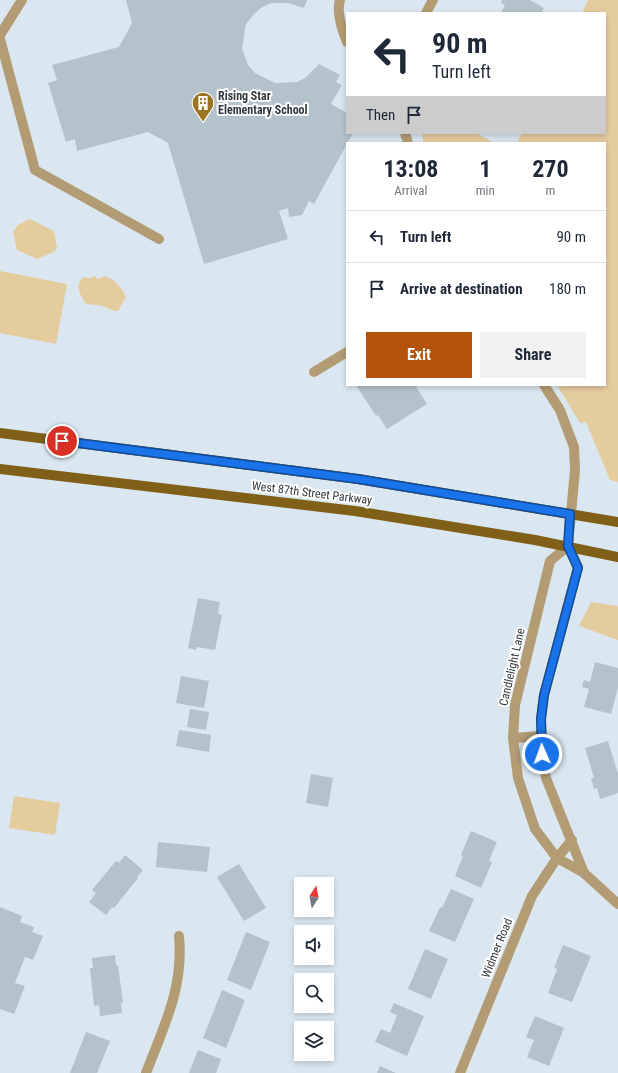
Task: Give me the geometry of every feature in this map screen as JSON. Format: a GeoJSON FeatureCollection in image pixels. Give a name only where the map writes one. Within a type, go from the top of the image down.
{"type":"FeatureCollection","features":[{"type":"Feature","properties":{"kind":"main road","name":"West 87th Street Parkway"},"geometry":{"type":"LineString","coordinates":[[0,433],[358,479],[618,522]]}},
{"type":"Feature","properties":{"kind":"main road","name":"West 87th Street Parkway"},"geometry":{"type":"LineString","coordinates":[[0,469],[355,510],[568,546],[618,557]]}},
{"type":"Feature","properties":{"kind":"street"},"geometry":{"type":"LineString","coordinates":[[0,35],[22,0]]}},
{"type":"Feature","properties":{"kind":"street"},"geometry":{"type":"LineString","coordinates":[[340,0],[339,5],[342,29],[346,39]]}},
{"type":"Feature","properties":{"kind":"street"},"geometry":{"type":"LineString","coordinates":[[427,12],[433,0]]}},
{"type":"Feature","properties":{"kind":"street"},"geometry":{"type":"LineString","coordinates":[[0,39],[35,170],[160,239]]}},
{"type":"Feature","properties":{"kind":"street"},"geometry":{"type":"LineString","coordinates":[[314,372],[346,353]]}},
{"type":"Feature","properties":{"kind":"street","name":"Candlelight Lane"},"geometry":{"type":"LineString","coordinates":[[545,386],[560,410],[574,447],[576,470],[570,514],[568,546],[578,568],[549,672],[541,719],[541,736],[546,778],[584,873]]}},
{"type":"Feature","properties":{"kind":"street","name":"Candlelight Lane"},"geometry":{"type":"LineString","coordinates":[[568,546],[550,561],[517,698],[513,738],[518,778],[535,829],[557,858],[584,873],[618,904]]}},
{"type":"Feature","properties":{"kind":"street"},"geometry":{"type":"LineString","coordinates":[[513,738],[541,736]]}},
{"type":"Feature","properties":{"kind":"street","name":"Widmer Road"},"geometry":{"type":"LineString","coordinates":[[460,1073],[532,896],[557,858],[572,840]]}},
{"type":"Feature","properties":{"kind":"street"},"geometry":{"type":"LineString","coordinates":[[146,1073],[171,1010],[178,982],[181,956],[179,936]]}},
{"type":"Feature","properties":{"kind":"shaded area"},"geometry":{"type":"Polygon","coordinates":[[[588,0],[618,0],[618,482],[610,480],[586,422],[580,423],[558,386],[606,386],[606,142],[518,142],[522,134],[606,134],[606,12],[582,12],[588,0]]]}},
{"type":"Feature","properties":{"kind":"shaded area"},"geometry":{"type":"Polygon","coordinates":[[[423,134],[478,134],[492,142],[423,142],[423,134]]]}},
{"type":"Feature","properties":{"kind":"shaded area"},"geometry":{"type":"Polygon","coordinates":[[[30,219],[54,231],[57,248],[54,252],[37,259],[17,250],[13,232],[18,225],[30,219]]]}},
{"type":"Feature","properties":{"kind":"shaded area"},"geometry":{"type":"Polygon","coordinates":[[[0,271],[67,284],[56,344],[0,333],[0,271]]]}},
{"type":"Feature","properties":{"kind":"shaded area"},"geometry":{"type":"Polygon","coordinates":[[[95,276],[98,279],[105,276],[109,278],[118,284],[122,290],[126,297],[118,311],[103,306],[85,303],[79,290],[79,283],[84,277],[90,278],[95,276]]]}},
{"type":"Feature","properties":{"kind":"shaded area"},"geometry":{"type":"Polygon","coordinates":[[[591,602],[618,606],[618,640],[579,626],[591,602]]]}},
{"type":"Feature","properties":{"kind":"shaded area"},"geometry":{"type":"Polygon","coordinates":[[[14,796],[60,803],[55,835],[9,828],[14,796]]]}},
{"type":"Feature","properties":{"kind":"building","name":"Rising Star Elementary School"},"geometry":{"type":"Polygon","coordinates":[[[126,0],[307,0],[304,8],[288,3],[272,3],[262,7],[246,24],[242,48],[248,65],[255,73],[275,83],[297,82],[305,78],[319,64],[340,75],[336,82],[342,85],[331,104],[346,112],[346,134],[352,134],[348,142],[346,142],[346,146],[314,204],[309,201],[302,215],[289,217],[288,208],[279,211],[288,239],[204,264],[168,143],[148,132],[77,151],[75,139],[66,142],[48,83],[57,80],[52,65],[119,47],[132,23],[126,0]]]}},
{"type":"Feature","properties":{"kind":"building"},"geometry":{"type":"Polygon","coordinates":[[[502,0],[530,0],[544,8],[542,12],[502,12],[505,5],[501,3],[502,0]]]}},
{"type":"Feature","properties":{"kind":"building"},"geometry":{"type":"Polygon","coordinates":[[[357,386],[417,386],[416,387],[427,404],[387,429],[378,415],[376,416],[357,386]]]}},
{"type":"Feature","properties":{"kind":"building"},"geometry":{"type":"Polygon","coordinates":[[[198,598],[220,602],[218,614],[222,615],[215,650],[197,647],[196,650],[188,648],[198,598]]]}},
{"type":"Feature","properties":{"kind":"building"},"geometry":{"type":"Polygon","coordinates":[[[595,662],[618,668],[618,687],[611,714],[584,707],[589,689],[582,687],[584,680],[590,682],[595,662]]]}},
{"type":"Feature","properties":{"kind":"building"},"geometry":{"type":"Polygon","coordinates":[[[181,676],[209,681],[204,708],[176,703],[181,676]]]}},
{"type":"Feature","properties":{"kind":"building"},"geometry":{"type":"Polygon","coordinates":[[[190,709],[209,712],[206,730],[187,727],[190,709]]]}},
{"type":"Feature","properties":{"kind":"building"},"geometry":{"type":"Polygon","coordinates":[[[179,730],[211,735],[209,752],[176,746],[179,730]]]}},
{"type":"Feature","properties":{"kind":"building"},"geometry":{"type":"Polygon","coordinates":[[[608,741],[618,774],[618,793],[600,799],[597,788],[594,789],[591,778],[594,778],[585,748],[608,741]]]}},
{"type":"Feature","properties":{"kind":"building"},"geometry":{"type":"Polygon","coordinates":[[[311,774],[333,778],[328,807],[306,803],[311,774]]]}},
{"type":"Feature","properties":{"kind":"building"},"geometry":{"type":"Polygon","coordinates":[[[471,831],[497,842],[489,861],[492,862],[481,888],[455,876],[463,856],[461,855],[471,831]]]}},
{"type":"Feature","properties":{"kind":"building"},"geometry":{"type":"Polygon","coordinates":[[[158,842],[210,847],[207,872],[156,867],[158,842]]]}},
{"type":"Feature","properties":{"kind":"building"},"geometry":{"type":"Polygon","coordinates":[[[125,855],[143,870],[114,908],[112,907],[106,915],[89,902],[96,893],[92,890],[116,861],[119,863],[125,855]]]}},
{"type":"Feature","properties":{"kind":"building"},"geometry":{"type":"Polygon","coordinates":[[[239,864],[266,908],[244,921],[217,877],[239,864]]]}},
{"type":"Feature","properties":{"kind":"building"},"geometry":{"type":"Polygon","coordinates":[[[451,889],[474,899],[455,942],[429,931],[440,907],[442,908],[451,889]]]}},
{"type":"Feature","properties":{"kind":"building"},"geometry":{"type":"Polygon","coordinates":[[[0,907],[22,916],[20,922],[34,927],[32,932],[43,936],[33,960],[25,957],[15,983],[25,986],[14,1014],[0,1009],[0,907]]]}},
{"type":"Feature","properties":{"kind":"building"},"geometry":{"type":"Polygon","coordinates":[[[246,932],[270,942],[251,990],[227,980],[246,932]]]}},
{"type":"Feature","properties":{"kind":"building"},"geometry":{"type":"Polygon","coordinates":[[[563,945],[591,956],[572,1002],[548,993],[557,969],[554,968],[563,945]]]}},
{"type":"Feature","properties":{"kind":"building"},"geometry":{"type":"Polygon","coordinates":[[[425,949],[448,959],[431,999],[408,989],[425,949]]]}},
{"type":"Feature","properties":{"kind":"building"},"geometry":{"type":"Polygon","coordinates":[[[115,955],[116,965],[118,965],[123,1003],[121,1003],[122,1013],[100,1016],[99,1005],[94,1006],[90,968],[93,968],[92,958],[115,955]]]}},
{"type":"Feature","properties":{"kind":"building"},"geometry":{"type":"Polygon","coordinates":[[[222,990],[245,1000],[226,1048],[203,1038],[222,990]]]}},
{"type":"Feature","properties":{"kind":"building"},"geometry":{"type":"Polygon","coordinates":[[[394,1003],[424,1016],[407,1056],[375,1042],[381,1029],[390,1033],[397,1015],[390,1012],[394,1003]]]}},
{"type":"Feature","properties":{"kind":"building"},"geometry":{"type":"Polygon","coordinates":[[[535,1016],[564,1028],[549,1066],[527,1057],[534,1040],[526,1037],[535,1016]]]}},
{"type":"Feature","properties":{"kind":"building"},"geometry":{"type":"Polygon","coordinates":[[[86,1032],[110,1041],[97,1073],[70,1073],[86,1032]]]}},
{"type":"Feature","properties":{"kind":"building"},"geometry":{"type":"Polygon","coordinates":[[[198,1050],[221,1059],[216,1073],[189,1073],[198,1050]]]}},
{"type":"Feature","properties":{"kind":"building"},"geometry":{"type":"Polygon","coordinates":[[[380,1066],[396,1073],[377,1073],[380,1066]]]}},
{"type":"Feature","properties":{"kind":"place","name":"Rising Star Elementary School"},"geometry":{"type":"Point","coordinates":[203,122]}},
{"type":"Feature","properties":{"kind":"route"},"geometry":{"type":"LineString","coordinates":[[62,441],[358,479],[570,514],[568,546],[578,568],[544,695],[541,719],[542,754]]}}]}
